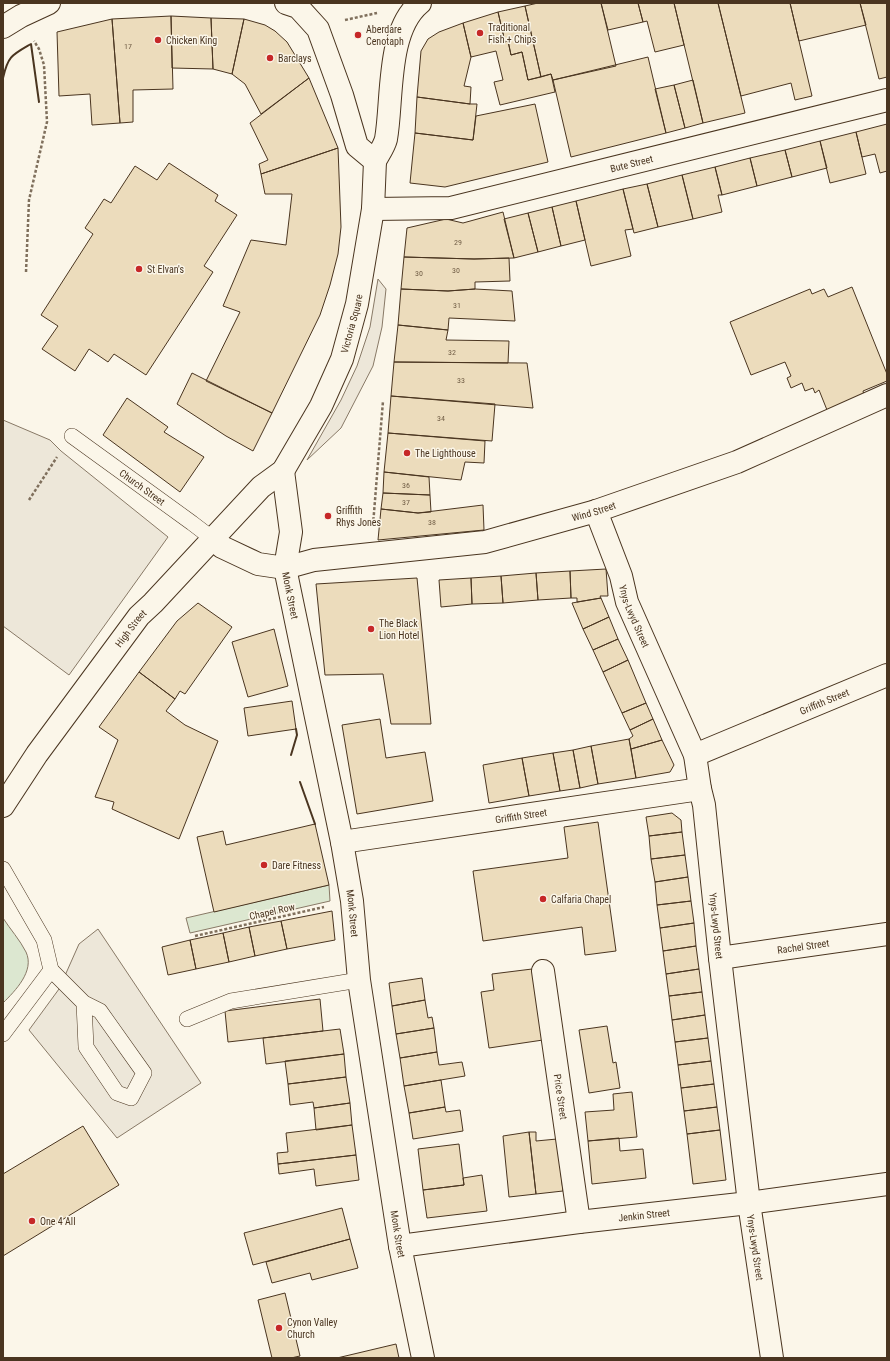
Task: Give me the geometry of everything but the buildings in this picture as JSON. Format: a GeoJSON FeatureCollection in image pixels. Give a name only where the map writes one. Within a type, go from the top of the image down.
{"type":"FeatureCollection","features":[{"type":"Feature","properties":{"kind":"street"},"geometry":{"type":"LineString","coordinates":[[3,27],[21,16],[49,3]]}},
{"type":"Feature","properties":{"kind":"street","name":"Victoria Square"},"geometry":{"type":"LineString","coordinates":[[283,471],[321,406],[342,359],[356,304],[373,209],[375,161],[386,141],[392,72],[398,40],[406,19],[413,9],[420,3]]}},
{"type":"Feature","properties":{"kind":"street"},"geometry":{"type":"LineString","coordinates":[[297,4],[318,29],[342,95],[357,146],[375,161]]}},
{"type":"Feature","properties":{"kind":"street","name":"Bute Street"},"geometry":{"type":"LineString","coordinates":[[373,209],[451,208],[887,100]]}},
{"type":"Feature","properties":{"kind":"street","name":"Wind Street"},"geometry":{"type":"LineString","coordinates":[[284,568],[314,560],[485,542],[596,511],[737,462],[887,396]]}},
{"type":"Feature","properties":{"kind":"street","name":"High Street"},"geometry":{"type":"LineString","coordinates":[[3,806],[37,754],[139,616],[153,603],[261,487],[283,471]]}},
{"type":"Feature","properties":{"kind":"street","name":"Monk Street"},"geometry":{"type":"LineString","coordinates":[[283,471],[291,532],[284,568],[342,842],[352,901],[359,980],[400,1246],[423,1358]]}},
{"type":"Feature","properties":{"kind":"street","name":"Ynys-Lwyd Street"},"geometry":{"type":"LineString","coordinates":[[596,511],[621,576],[627,602],[695,755],[704,805],[720,958],[749,1203],[772,1358]]}},
{"type":"Feature","properties":{"kind":"street"},"geometry":{"type":"LineString","coordinates":[[213,539],[222,548],[258,564],[284,568]]}},
{"type":"Feature","properties":{"kind":"street","name":"Griffith Street"},"geometry":{"type":"LineString","coordinates":[[695,755],[887,676]]}},
{"type":"Feature","properties":{"kind":"street","name":"Griffith Street"},"geometry":{"type":"LineString","coordinates":[[342,842],[700,789]]}},
{"type":"Feature","properties":{"kind":"street","name":"Rachel Street"},"geometry":{"type":"LineString","coordinates":[[720,958],[887,934]]}},
{"type":"Feature","properties":{"kind":"street","name":"Price Street"},"geometry":{"type":"LineString","coordinates":[[543,971],[579,1222]]}},
{"type":"Feature","properties":{"kind":"street","name":"Jenkin Street"},"geometry":{"type":"LineString","coordinates":[[400,1246],[579,1222],[749,1203],[887,1184]]}},
{"type":"Feature","properties":{"kind":"lane","name":"Church Street"},"geometry":{"type":"LineString","coordinates":[[72,436],[213,539]]}},
{"type":"Feature","properties":{"kind":"lane"},"geometry":{"type":"LineString","coordinates":[[3,869],[44,940],[51,970],[84,1003],[100,1011],[144,1073],[131,1098],[117,1093],[86,1047],[84,1003]]}},
{"type":"Feature","properties":{"kind":"lane"},"geometry":{"type":"LineString","coordinates":[[3,1034],[51,970]]}},
{"type":"Feature","properties":{"kind":"lane"},"geometry":{"type":"LineString","coordinates":[[187,1018],[231,1001],[359,980]]}},
{"type":"Feature","properties":{"kind":"path"},"geometry":{"type":"LineString","coordinates":[[338,21],[380,12]]}},
{"type":"Feature","properties":{"kind":"path"},"geometry":{"type":"LineString","coordinates":[[26,272],[29,200],[47,122],[44,65],[39,49],[32,38]]}},
{"type":"Feature","properties":{"kind":"path"},"geometry":{"type":"LineString","coordinates":[[373,526],[383,401]]}},
{"type":"Feature","properties":{"kind":"path"},"geometry":{"type":"LineString","coordinates":[[29,500],[61,451]]}},
{"type":"Feature","properties":{"kind":"path","name":"Chapel Row"},"geometry":{"type":"LineString","coordinates":[[195,936],[352,901]]}},
{"type":"Feature","properties":{"kind":"green space"},"geometry":{"type":"Polygon","coordinates":[[[329,885],[330,901],[190,933],[186,918],[329,885]]]}},
{"type":"Feature","properties":{"kind":"green space"},"geometry":{"type":"Polygon","coordinates":[[[3,918],[24,948],[28,959],[28,966],[26,973],[18,987],[3,1003],[3,918]]]}},
{"type":"Feature","properties":{"kind":"shaded area"},"geometry":{"type":"Polygon","coordinates":[[[378,279],[386,289],[382,327],[373,366],[341,428],[307,460],[341,400],[357,366],[370,327],[378,279]]]}},
{"type":"Feature","properties":{"kind":"shaded area"},"geometry":{"type":"Polygon","coordinates":[[[3,420],[50,440],[61,451],[168,537],[69,675],[3,626],[3,420]]]}},
{"type":"Feature","properties":{"kind":"shaded area"},"geometry":{"type":"Polygon","coordinates":[[[98,929],[201,1083],[117,1138],[29,1030],[59,989],[79,944],[98,929]]]}},
{"type":"Feature","properties":{"kind":"wall"},"geometry":{"type":"LineString","coordinates":[[3,78],[9,60],[19,51],[31,44],[39,102]]}},
{"type":"Feature","properties":{"kind":"wall"},"geometry":{"type":"LineString","coordinates":[[291,755],[297,735],[296,729]]}},
{"type":"Feature","properties":{"kind":"wall"},"geometry":{"type":"LineString","coordinates":[[300,782],[315,824]]}},
{"type":"Feature","properties":{"kind":"place","name":"Traditional Fish + Chips"},"geometry":{"type":"Point","coordinates":[480,33]}},
{"type":"Feature","properties":{"kind":"place","name":"Aberdare Cenotaph"},"geometry":{"type":"Point","coordinates":[358,35]}},
{"type":"Feature","properties":{"kind":"place","name":"Chicken King"},"geometry":{"type":"Point","coordinates":[158,40]}},
{"type":"Feature","properties":{"kind":"place","name":"Barclays"},"geometry":{"type":"Point","coordinates":[270,58]}},
{"type":"Feature","properties":{"kind":"place","name":"St Elvan's"},"geometry":{"type":"Point","coordinates":[139,269]}},
{"type":"Feature","properties":{"kind":"place","name":"The Lighthouse"},"geometry":{"type":"Point","coordinates":[407,453]}},
{"type":"Feature","properties":{"kind":"place","name":"Griffith Rhys Jones"},"geometry":{"type":"Point","coordinates":[328,516]}},
{"type":"Feature","properties":{"kind":"place","name":"The Black Lion Hotel"},"geometry":{"type":"Point","coordinates":[371,629]}},
{"type":"Feature","properties":{"kind":"place","name":"Dare Fitness"},"geometry":{"type":"Point","coordinates":[264,865]}},
{"type":"Feature","properties":{"kind":"place","name":"Calfaria Chapel"},"geometry":{"type":"Point","coordinates":[543,899]}},
{"type":"Feature","properties":{"kind":"place","name":"One 4 All"},"geometry":{"type":"Point","coordinates":[32,1221]}},
{"type":"Feature","properties":{"kind":"place","name":"Cynon Valley Church"},"geometry":{"type":"Point","coordinates":[279,1328]}}]}
